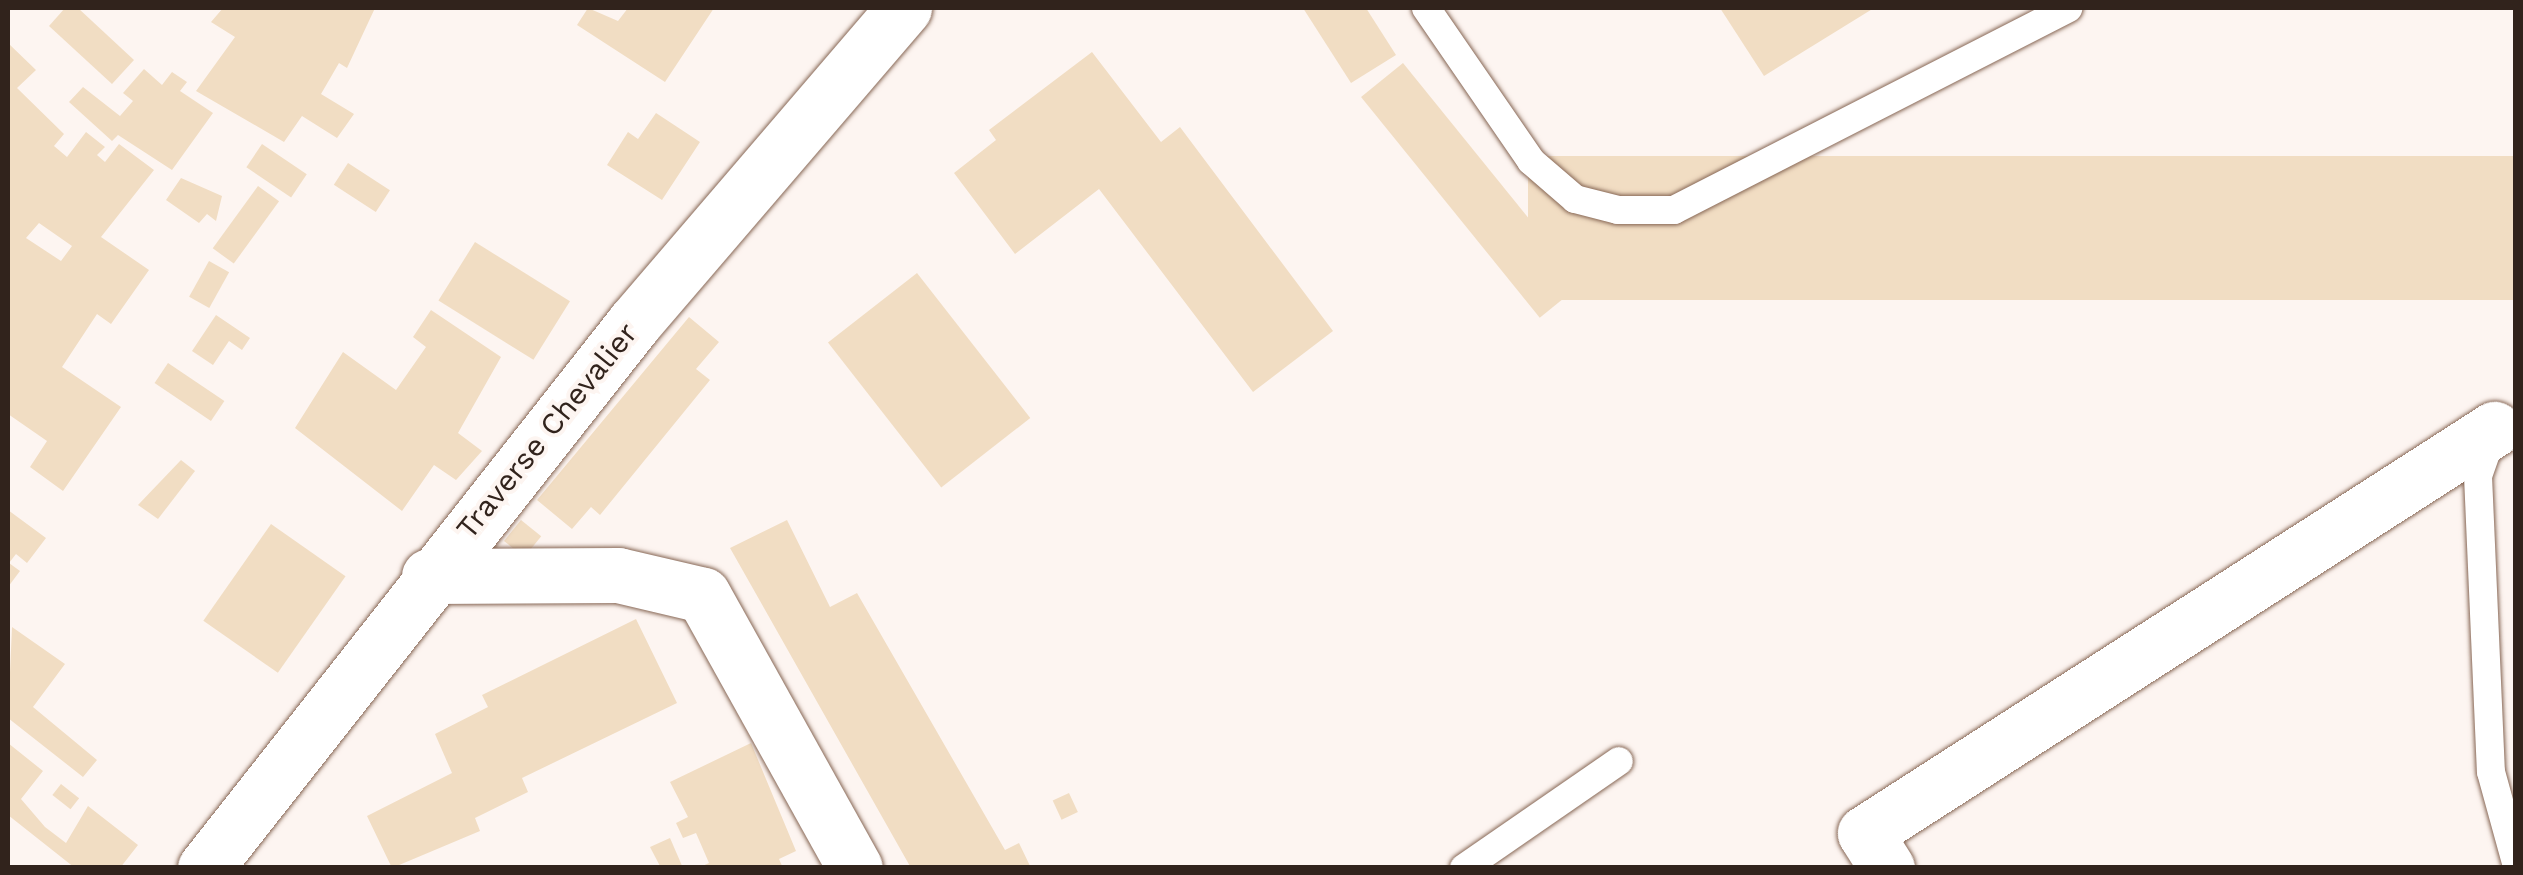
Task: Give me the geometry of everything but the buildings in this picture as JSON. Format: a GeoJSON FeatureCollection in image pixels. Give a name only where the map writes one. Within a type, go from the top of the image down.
{"type":"FeatureCollection","features":[{"type":"Feature","properties":{"kind":"street","name":"Traverse Chevalier"},"geometry":{"type":"LineString","coordinates":[[204,868],[429,576],[904,8]]}},
{"type":"Feature","properties":{"kind":"street"},"geometry":{"type":"LineString","coordinates":[[1887,868],[1865,833],[2505,422]]}},
{"type":"Feature","properties":{"kind":"street"},"geometry":{"type":"LineString","coordinates":[[429,576],[618,575],[703,595],[855,868]]}},
{"type":"Feature","properties":{"kind":"lane"},"geometry":{"type":"LineString","coordinates":[[1426,8],[1531,161],[1575,199],[1618,210],[1674,210],[2068,8]]}},
{"type":"Feature","properties":{"kind":"lane"},"geometry":{"type":"LineString","coordinates":[[2505,422],[2478,476],[2490,732],[2516,864]]}},
{"type":"Feature","properties":{"kind":"lane"},"geometry":{"type":"LineString","coordinates":[[1464,868],[1619,761]]}}]}
